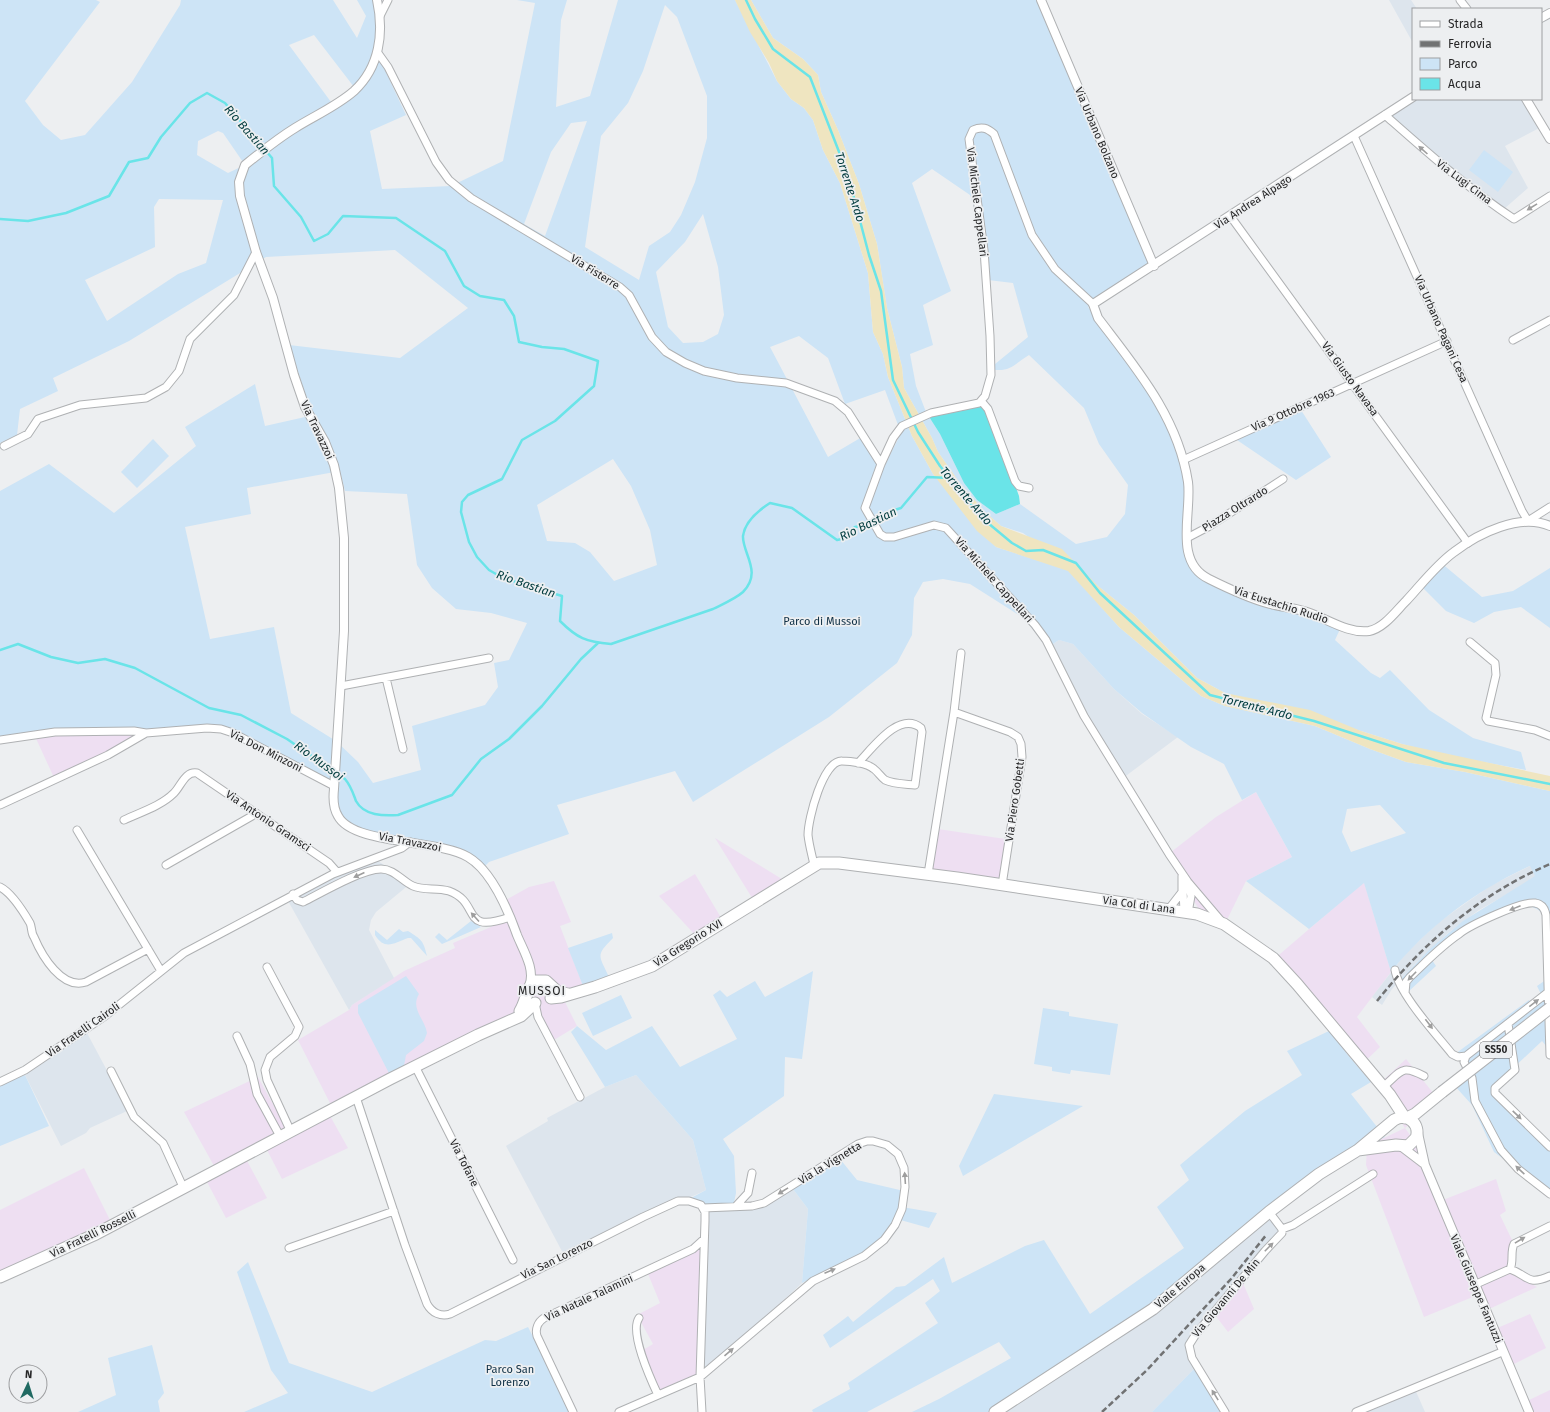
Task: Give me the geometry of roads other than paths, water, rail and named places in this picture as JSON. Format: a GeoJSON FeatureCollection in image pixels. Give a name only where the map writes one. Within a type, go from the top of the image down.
{"type":"FeatureCollection","features":[{"type":"Feature","properties":{"kind":"main road","name":"Via Col di Lana"},"geometry":{"type":"LineString","coordinates":[[814,865],[831,863],[928,874],[1186,912],[1205,916],[1224,924],[1260,948],[1286,970],[1389,1094],[1406,1118]]}},
{"type":"Feature","properties":{"kind":"main road","name":"Via Gregorio XVI"},"geometry":{"type":"LineString","coordinates":[[539,995],[558,992],[571,994],[652,966],[814,865]]}},
{"type":"Feature","properties":{"kind":"main road"},"geometry":{"type":"LineString","coordinates":[[356,1098],[415,1066],[517,1018],[539,995]]}},
{"type":"Feature","properties":{"kind":"main road","name":"SS50"},"geometry":{"type":"LineString","coordinates":[[1426,1104],[1550,1008]]}},
{"type":"Feature","properties":{"kind":"main road"},"geometry":{"type":"LineString","coordinates":[[1389,1094],[1405,1106],[1414,1107],[1426,1104]]}},
{"type":"Feature","properties":{"kind":"main road"},"geometry":{"type":"LineString","coordinates":[[1389,1094],[1392,1123],[1389,1136],[1399,1146]]}},
{"type":"Feature","properties":{"kind":"main road","name":"Via Fratelli Rosselli"},"geometry":{"type":"LineString","coordinates":[[0,1277],[96,1234],[356,1098]]}},
{"type":"Feature","properties":{"kind":"main road"},"geometry":{"type":"LineString","coordinates":[[1417,1131],[1414,1122],[1406,1118],[1426,1104]]}},
{"type":"Feature","properties":{"kind":"main road"},"geometry":{"type":"LineString","coordinates":[[1417,1131],[1426,1104]]}},
{"type":"Feature","properties":{"kind":"main road","name":"Viale Europa"},"geometry":{"type":"LineString","coordinates":[[995,1412],[1153,1309],[1269,1212],[1320,1174],[1358,1150],[1392,1123],[1406,1118]]}},
{"type":"Feature","properties":{"kind":"main road","name":"Viale Europa"},"geometry":{"type":"LineString","coordinates":[[1358,1150],[1399,1146],[1413,1143],[1417,1131]]}},
{"type":"Feature","properties":{"kind":"street"},"geometry":{"type":"LineString","coordinates":[[376,0],[380,16],[378,53]]}},
{"type":"Feature","properties":{"kind":"street"},"geometry":{"type":"LineString","coordinates":[[380,16],[388,0]]}},
{"type":"Feature","properties":{"kind":"street","name":"Via Urbano Bolzano"},"geometry":{"type":"LineString","coordinates":[[1041,0],[1154,266]]}},
{"type":"Feature","properties":{"kind":"street"},"geometry":{"type":"LineString","coordinates":[[1460,0],[1466,8]]}},
{"type":"Feature","properties":{"kind":"street","name":"Via Travazzoi"},"geometry":{"type":"LineString","coordinates":[[378,53],[369,71],[354,90],[293,129],[245,165],[238,187],[256,252],[273,298],[294,375],[306,407],[325,442],[334,465],[339,488],[344,538],[344,631],[334,784],[336,813],[340,820],[348,827],[361,833],[446,849],[462,854],[472,860],[485,874],[505,904],[532,974]]}},
{"type":"Feature","properties":{"kind":"street","name":"Via Fisterre"},"geometry":{"type":"LineString","coordinates":[[378,53],[388,67],[439,166],[449,180],[458,189],[620,286],[629,295],[652,337],[666,352],[685,363],[704,371],[726,377],[786,383],[835,401],[848,412],[881,464]]}},
{"type":"Feature","properties":{"kind":"street","name":"Via Andrea Alpago"},"geometry":{"type":"LineString","coordinates":[[1093,304],[1231,217],[1412,98]]}},
{"type":"Feature","properties":{"kind":"street"},"geometry":{"type":"LineString","coordinates":[[1527,100],[1550,139]]}},
{"type":"Feature","properties":{"kind":"street","name":"Via Lugi Cima"},"geometry":{"type":"LineString","coordinates":[[1385,115],[1426,153],[1475,192],[1514,218],[1550,196]]}},
{"type":"Feature","properties":{"kind":"street","name":"Via Michele Cappellari"},"geometry":{"type":"LineString","coordinates":[[1093,304],[1055,269],[1032,235],[994,134],[989,129],[983,128],[973,130],[969,139],[984,250],[991,375],[982,402],[926,414],[902,426],[893,438],[881,464],[865,504],[866,511],[880,534],[891,537],[934,525],[946,528],[1035,625],[1046,640],[1084,716],[1180,870],[1185,884],[1224,924]]}},
{"type":"Feature","properties":{"kind":"street","name":"Via Urbano Pagani Cesa"},"geometry":{"type":"LineString","coordinates":[[1354,136],[1522,511],[1528,521]]}},
{"type":"Feature","properties":{"kind":"street","name":"Via Giusto Navasa"},"geometry":{"type":"LineString","coordinates":[[1231,217],[1468,542]]}},
{"type":"Feature","properties":{"kind":"street"},"geometry":{"type":"LineString","coordinates":[[4,446],[28,434],[38,419],[80,405],[146,398],[166,387],[180,371],[190,339],[234,295],[256,252]]}},
{"type":"Feature","properties":{"kind":"street","name":"Via Eustachio Rudio"},"geometry":{"type":"LineString","coordinates":[[1093,304],[1098,318],[1163,408],[1175,434],[1183,460],[1189,491],[1187,538],[1189,554],[1193,565],[1199,574],[1206,578],[1249,598],[1304,611],[1359,631],[1374,630],[1382,624],[1448,557],[1468,542],[1503,526],[1528,521]]}},
{"type":"Feature","properties":{"kind":"street"},"geometry":{"type":"LineString","coordinates":[[1513,340],[1550,320]]}},
{"type":"Feature","properties":{"kind":"street","name":"Via 9 Ottobre 1963"},"geometry":{"type":"LineString","coordinates":[[1183,460],[1446,341]]}},
{"type":"Feature","properties":{"kind":"street"},"geometry":{"type":"LineString","coordinates":[[982,402],[988,409],[1015,481],[1019,486],[1029,488]]}},
{"type":"Feature","properties":{"kind":"street","name":"Piazza Oltrardo"},"geometry":{"type":"LineString","coordinates":[[1187,538],[1208,527],[1283,479]]}},
{"type":"Feature","properties":{"kind":"street"},"geometry":{"type":"LineString","coordinates":[[1528,521],[1550,507]]}},
{"type":"Feature","properties":{"kind":"street"},"geometry":{"type":"LineString","coordinates":[[1528,521],[1550,526]]}},
{"type":"Feature","properties":{"kind":"street"},"geometry":{"type":"LineString","coordinates":[[1470,642],[1495,663],[1496,674],[1486,718],[1488,721],[1534,730],[1550,736]]}},
{"type":"Feature","properties":{"kind":"street"},"geometry":{"type":"LineString","coordinates":[[928,874],[954,712],[961,653]]}},
{"type":"Feature","properties":{"kind":"street"},"geometry":{"type":"LineString","coordinates":[[341,686],[489,658]]}},
{"type":"Feature","properties":{"kind":"street"},"geometry":{"type":"LineString","coordinates":[[386,678],[403,749]]}},
{"type":"Feature","properties":{"kind":"street","name":"Via Piero Gobetti"},"geometry":{"type":"LineString","coordinates":[[954,712],[1010,732],[1018,737],[1021,744],[1021,767],[1002,885]]}},
{"type":"Feature","properties":{"kind":"street"},"geometry":{"type":"LineString","coordinates":[[814,865],[808,830],[816,796],[833,764],[843,760],[858,763],[871,767],[886,780],[915,785],[922,732],[921,728],[912,723],[898,725],[858,763]]}},
{"type":"Feature","properties":{"kind":"street","name":"Via Don Minzoni"},"geometry":{"type":"LineString","coordinates":[[0,740],[55,732],[134,731],[146,733],[207,728],[227,730],[334,784]]}},
{"type":"Feature","properties":{"kind":"street","name":"Via Don Minzoni"},"geometry":{"type":"LineString","coordinates":[[0,806],[108,754],[146,733]]}},
{"type":"Feature","properties":{"kind":"street","name":"Via Antonio Gramsci"},"geometry":{"type":"LineString","coordinates":[[124,820],[163,801],[176,791],[187,776],[192,773],[197,773],[329,863],[337,872]]}},
{"type":"Feature","properties":{"kind":"street"},"geometry":{"type":"LineString","coordinates":[[166,865],[256,813]]}},
{"type":"Feature","properties":{"kind":"street"},"geometry":{"type":"LineString","coordinates":[[77,830],[161,971]]}},
{"type":"Feature","properties":{"kind":"street","name":"Via Fratelli Cairoli"},"geometry":{"type":"LineString","coordinates":[[0,1082],[25,1070],[105,1016],[184,953],[337,872],[404,847],[410,842]]}},
{"type":"Feature","properties":{"kind":"street"},"geometry":{"type":"LineString","coordinates":[[293,894],[297,900],[303,902],[368,872],[381,869],[392,872],[416,887],[450,891],[462,900],[476,919],[483,923],[492,923],[510,917]]}},
{"type":"Feature","properties":{"kind":"street"},"geometry":{"type":"LineString","coordinates":[[1168,910],[1182,892],[1185,884]]}},
{"type":"Feature","properties":{"kind":"street"},"geometry":{"type":"LineString","coordinates":[[1185,884],[1186,912]]}},
{"type":"Feature","properties":{"kind":"street"},"geometry":{"type":"LineString","coordinates":[[0,887],[7,892],[28,920],[34,939],[50,965],[57,973],[68,981],[79,984],[86,982],[148,949]]}},
{"type":"Feature","properties":{"kind":"street"},"geometry":{"type":"LineString","coordinates":[[1405,993],[1406,982],[1410,976],[1459,934],[1479,922],[1531,902],[1540,904],[1546,911],[1547,994],[1550,1054]]}},
{"type":"Feature","properties":{"kind":"street"},"geometry":{"type":"LineString","coordinates":[[267,967],[299,1027],[295,1036],[270,1057],[265,1070],[267,1080],[292,1132]]}},
{"type":"Feature","properties":{"kind":"street"},"geometry":{"type":"LineString","coordinates":[[1395,970],[1396,978],[1405,993],[1452,1054],[1458,1057],[1466,1056],[1547,994]]}},
{"type":"Feature","properties":{"kind":"street"},"geometry":{"type":"LineString","coordinates":[[532,974],[539,995]]}},
{"type":"Feature","properties":{"kind":"street"},"geometry":{"type":"LineString","coordinates":[[532,974],[539,995],[538,1015],[580,1097]]}},
{"type":"Feature","properties":{"kind":"street"},"geometry":{"type":"LineString","coordinates":[[517,1018],[532,1014],[538,1015]]}},
{"type":"Feature","properties":{"kind":"street"},"geometry":{"type":"LineString","coordinates":[[1508,1024],[1515,1070],[1495,1088],[1495,1093],[1550,1147]]}},
{"type":"Feature","properties":{"kind":"street"},"geometry":{"type":"LineString","coordinates":[[236,1036],[250,1064],[257,1094],[281,1138]]}},
{"type":"Feature","properties":{"kind":"street"},"geometry":{"type":"LineString","coordinates":[[1466,1056],[1464,1062],[1472,1078],[1475,1102],[1498,1145],[1518,1168],[1550,1194]]}},
{"type":"Feature","properties":{"kind":"street","name":"Via Tofane"},"geometry":{"type":"LineString","coordinates":[[415,1066],[513,1260]]}},
{"type":"Feature","properties":{"kind":"street"},"geometry":{"type":"LineString","coordinates":[[1389,1094],[1405,1069],[1410,1069],[1424,1076]]}},
{"type":"Feature","properties":{"kind":"street"},"geometry":{"type":"LineString","coordinates":[[110,1071],[134,1117],[162,1143],[184,1188]]}},
{"type":"Feature","properties":{"kind":"street","name":"Via San Lorenzo"},"geometry":{"type":"LineString","coordinates":[[356,1098],[427,1304],[433,1312],[446,1316],[643,1217],[678,1201],[694,1201],[703,1208]]}},
{"type":"Feature","properties":{"kind":"street","name":"Viale Giuseppe Fantuzzi"},"geometry":{"type":"LineString","coordinates":[[1417,1131],[1425,1165],[1502,1352],[1529,1412]]}},
{"type":"Feature","properties":{"kind":"street","name":"Via la Vignetta"},"geometry":{"type":"LineString","coordinates":[[619,1412],[700,1378],[813,1281],[864,1256],[884,1240],[895,1225],[902,1209],[905,1187],[904,1168],[898,1154],[892,1149],[880,1142],[867,1141],[858,1144],[764,1203],[752,1206],[703,1208]]}},
{"type":"Feature","properties":{"kind":"street","name":"Viale Giuseppe Fantuzzi"},"geometry":{"type":"LineString","coordinates":[[1399,1146],[1411,1152],[1425,1165]]}},
{"type":"Feature","properties":{"kind":"street"},"geometry":{"type":"LineString","coordinates":[[736,1206],[748,1193],[752,1173]]}},
{"type":"Feature","properties":{"kind":"street"},"geometry":{"type":"LineString","coordinates":[[1269,1212],[1282,1229],[1293,1225],[1373,1174]]}},
{"type":"Feature","properties":{"kind":"street"},"geometry":{"type":"LineString","coordinates":[[702,1412],[700,1378],[705,1238],[705,1216],[703,1208]]}},
{"type":"Feature","properties":{"kind":"street"},"geometry":{"type":"LineString","coordinates":[[289,1248],[394,1211]]}},
{"type":"Feature","properties":{"kind":"street"},"geometry":{"type":"LineString","coordinates":[[1510,1270],[1514,1244],[1550,1226]]}},
{"type":"Feature","properties":{"kind":"street","name":"Via Giovanni De Min"},"geometry":{"type":"LineString","coordinates":[[1225,1412],[1192,1358],[1189,1349],[1190,1341],[1265,1251],[1281,1236],[1282,1229]]}},
{"type":"Feature","properties":{"kind":"street","name":"Via Natale Talamini"},"geometry":{"type":"LineString","coordinates":[[573,1412],[537,1336],[536,1330],[539,1322],[544,1318],[693,1249],[705,1238]]}},
{"type":"Feature","properties":{"kind":"street"},"geometry":{"type":"LineString","coordinates":[[1474,1285],[1510,1270]]}},
{"type":"Feature","properties":{"kind":"street"},"geometry":{"type":"LineString","coordinates":[[1510,1270],[1525,1279],[1533,1281],[1550,1276]]}},
{"type":"Feature","properties":{"kind":"street"},"geometry":{"type":"LineString","coordinates":[[639,1318],[636,1324],[640,1351],[646,1371],[658,1395]]}},
{"type":"Feature","properties":{"kind":"street"},"geometry":{"type":"LineString","coordinates":[[1356,1412],[1502,1352]]}},
{"type":"Feature","properties":{"kind":"water"},"geometry":{"type":"Polygon","coordinates":[[[985,402],[1019,496],[1020,504],[996,514],[977,500],[964,483],[940,434],[926,412],[985,402]]]}},
{"type":"Feature","properties":{"kind":"waterway","name":"Torrente Ardo"},"geometry":{"type":"LineString","coordinates":[[746,0],[755,19],[773,49],[810,77],[848,175],[869,255],[881,291],[893,380],[918,432],[940,466],[982,518],[1012,543],[1026,551],[1043,550],[1076,563],[1100,593],[1210,695],[1314,721],[1444,763],[1550,784]]}},
{"type":"Feature","properties":{"kind":"waterway","name":"Rio Bastian"},"geometry":{"type":"LineString","coordinates":[[0,219],[28,221],[66,213],[109,196],[129,162],[148,158],[161,137],[190,103],[207,93],[225,103],[272,158],[274,186],[301,217],[314,241],[328,234],[343,216],[396,218],[445,251],[464,286],[480,296],[504,300],[514,316],[519,342],[542,347],[564,349],[598,361],[594,386],[555,421],[522,440],[502,479],[468,495],[462,502],[461,512],[469,542],[477,557],[489,570],[503,578],[562,596],[560,621],[577,635],[595,642],[611,644],[713,609],[740,595],[749,585],[752,570],[744,542],[744,531],[753,516],[770,503],[792,508],[837,540],[842,539],[855,527],[873,524],[888,512],[901,508],[927,477],[950,478]]}},
{"type":"Feature","properties":{"kind":"waterway","name":"Rio Mussoi"},"geometry":{"type":"LineString","coordinates":[[0,650],[18,644],[51,657],[78,663],[105,659],[135,668],[209,708],[241,715],[287,739],[345,779],[356,801],[364,810],[381,815],[398,815],[452,795],[481,759],[509,739],[542,706],[581,659],[598,643]]}},
{"type":"Feature","properties":{"kind":"railway"},"geometry":{"type":"LineString","coordinates":[[1377,1001],[1414,959],[1455,922],[1500,890],[1524,876],[1550,864]]}},
{"type":"Feature","properties":{"kind":"railway"},"geometry":{"type":"LineString","coordinates":[[1102,1412],[1147,1370],[1231,1279],[1267,1234]]}},
{"type":"Feature","properties":{"kind":"district","name":"MUSSOI"},"geometry":{"type":"Point","coordinates":[542,991]}},
{"type":"Feature","properties":{"kind":"park label","name":"Parco di Mussoi"},"geometry":{"type":"Point","coordinates":[822,621]}},
{"type":"Feature","properties":{"kind":"park label","name":"Parco San Lorenzo"},"geometry":{"type":"Point","coordinates":[510,1375]}}]}
